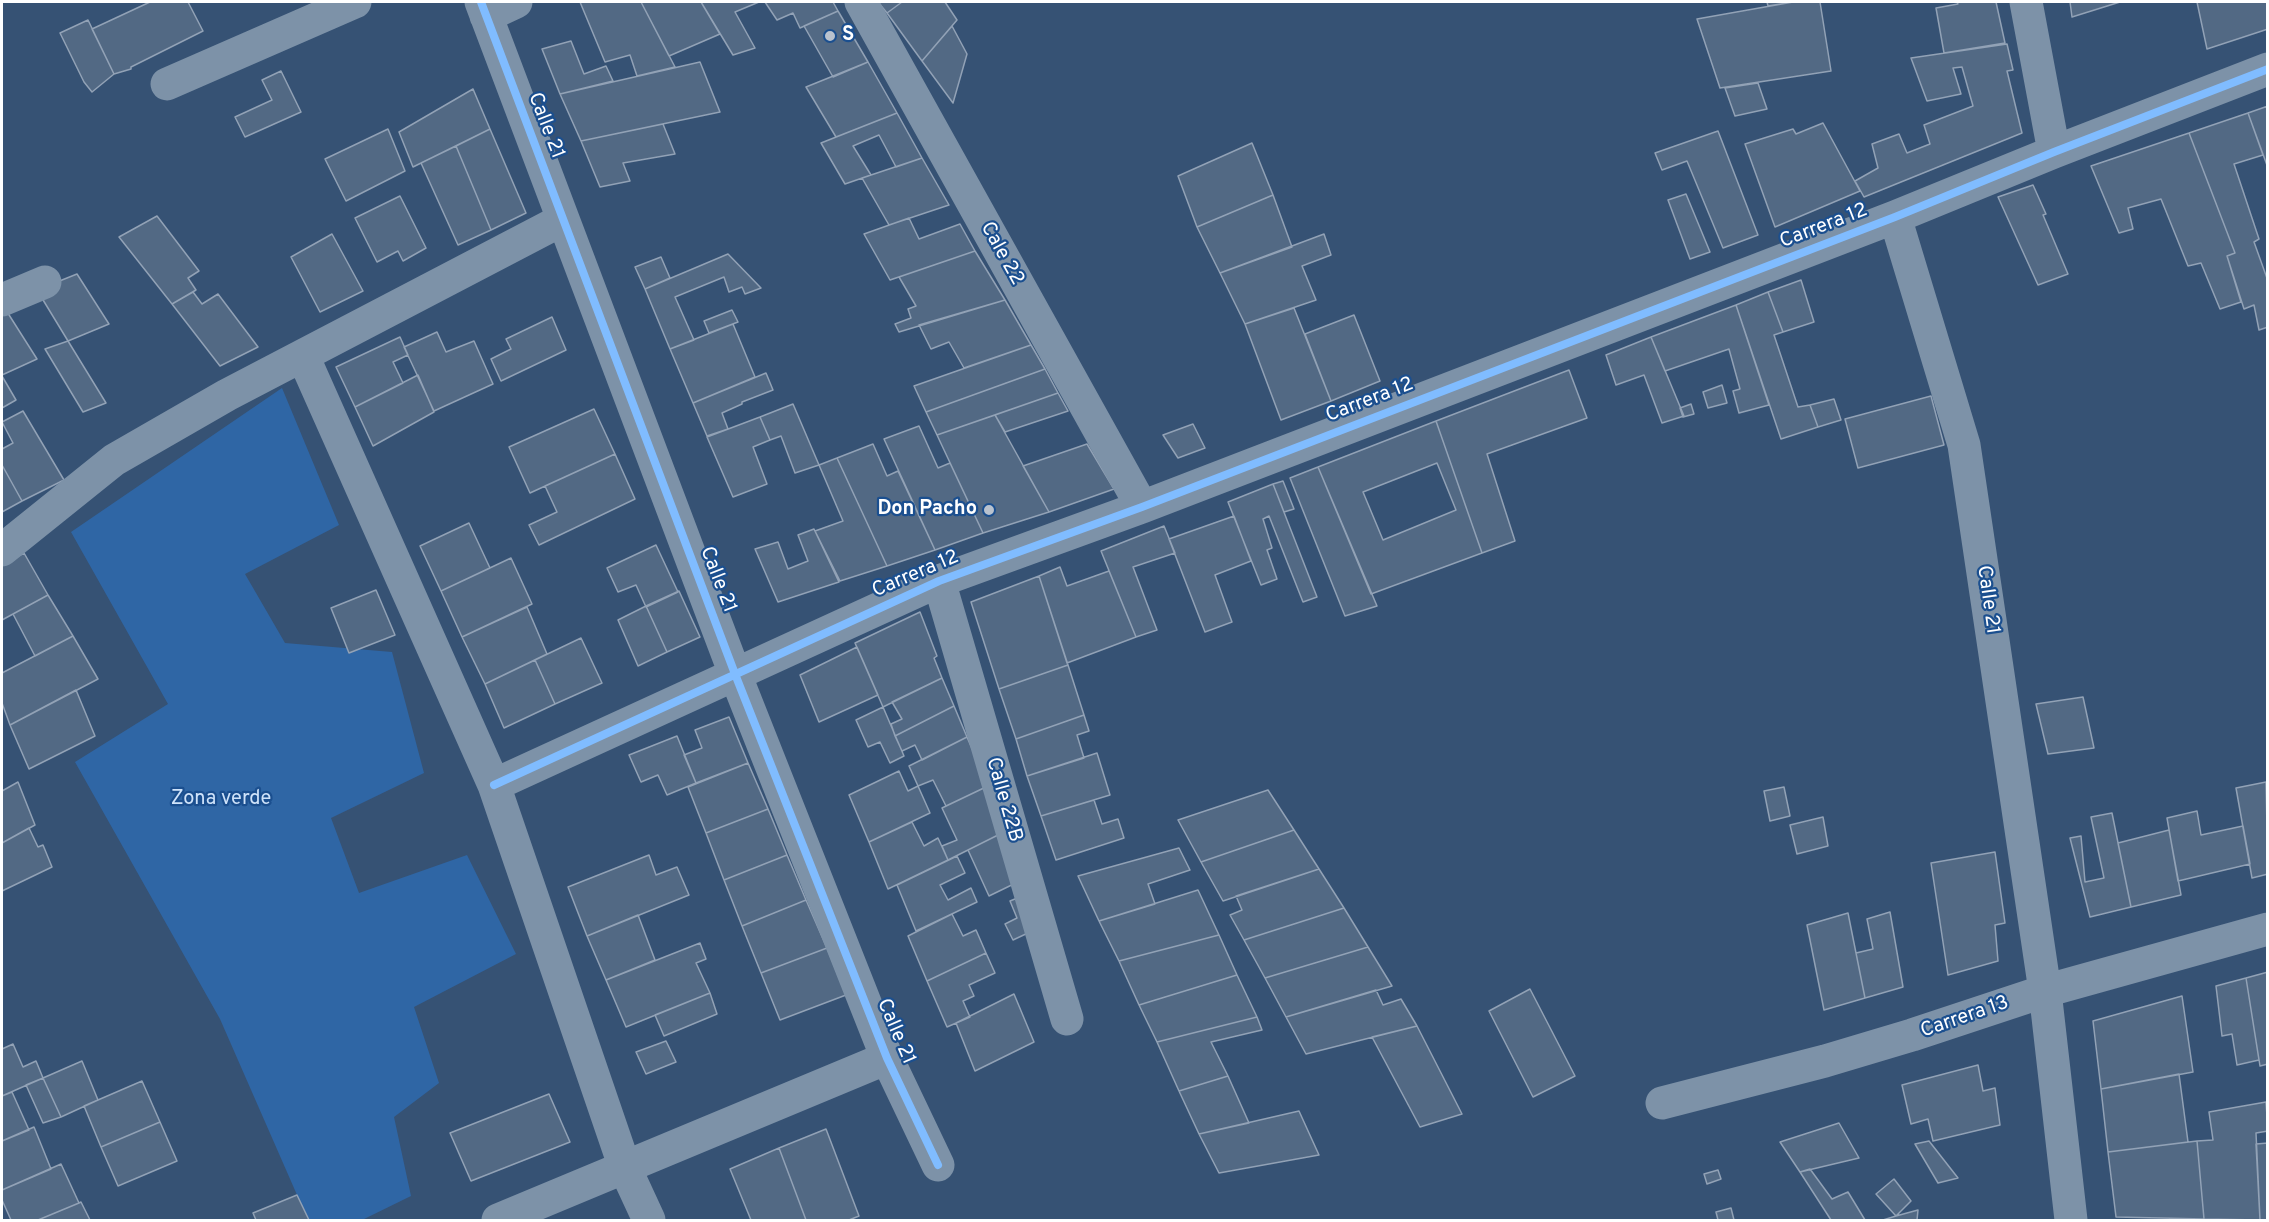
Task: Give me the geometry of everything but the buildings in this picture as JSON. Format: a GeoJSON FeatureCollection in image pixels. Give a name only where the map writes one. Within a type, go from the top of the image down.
{"type":"FeatureCollection","features":[{"type":"Feature","properties":{"kind":"street"},"geometry":{"type":"LineString","coordinates":[[167,84],[355,2]]}},
{"type":"Feature","properties":{"kind":"street"},"geometry":{"type":"LineString","coordinates":[[483,9],[516,2]]}},
{"type":"Feature","properties":{"kind":"street","name":"Cale 22"},"geometry":{"type":"LineString","coordinates":[[861,2],[1142,507]]}},
{"type":"Feature","properties":{"kind":"street"},"geometry":{"type":"LineString","coordinates":[[2026,2],[2054,152]]}},
{"type":"Feature","properties":{"kind":"street","name":"Calle 21"},"geometry":{"type":"LineString","coordinates":[[483,9],[735,674],[887,1058],[938,1165]]}},
{"type":"Feature","properties":{"kind":"street","name":"Carrera 12"},"geometry":{"type":"LineString","coordinates":[[494,785],[939,581],[1142,507],[1895,217],[2268,69]]}},
{"type":"Feature","properties":{"kind":"street","name":"Calle 21"},"geometry":{"type":"LineString","coordinates":[[1895,217],[1964,445],[2045,991],[2071,1221]]}},
{"type":"Feature","properties":{"kind":"street"},"geometry":{"type":"LineString","coordinates":[[2,550],[114,460],[227,395],[562,220]]}},
{"type":"Feature","properties":{"kind":"street"},"geometry":{"type":"LineString","coordinates":[[2,300],[45,282]]}},
{"type":"Feature","properties":{"kind":"street"},"geometry":{"type":"LineString","coordinates":[[303,356],[494,785],[625,1168],[649,1221]]}},
{"type":"Feature","properties":{"kind":"street","name":"Calle 22B"},"geometry":{"type":"LineString","coordinates":[[939,581],[1067,1018]]}},
{"type":"Feature","properties":{"kind":"street","name":"Carrera 13"},"geometry":{"type":"LineString","coordinates":[[1662,1103],[1880,1045],[2045,991],[2268,929]]}},
{"type":"Feature","properties":{"kind":"street"},"geometry":{"type":"LineString","coordinates":[[498,1221],[887,1058]]}},
{"type":"Feature","properties":{"kind":"green space","name":"Zona verde"},"geometry":{"type":"Polygon","coordinates":[[[282,388],[339,525],[245,574],[285,643],[392,652],[424,773],[331,818],[359,893],[467,855],[516,954],[414,1007],[439,1083],[394,1117],[411,1196],[362,1220],[308,1220],[220,1019],[75,762],[168,704],[71,532],[282,388]]]}},
{"type":"Feature","properties":{"kind":"cycle path"},"geometry":{"type":"LineString","coordinates":[[481,2],[735,674],[887,1058],[938,1165]]}},
{"type":"Feature","properties":{"kind":"cycle path"},"geometry":{"type":"LineString","coordinates":[[494,785],[939,581],[1142,507],[1895,217],[2268,69]]}},
{"type":"Feature","properties":{"kind":"place","name":"S"},"geometry":{"type":"Point","coordinates":[830,36]}},
{"type":"Feature","properties":{"kind":"place","name":"Don Pacho"},"geometry":{"type":"Point","coordinates":[989,510]}}]}
